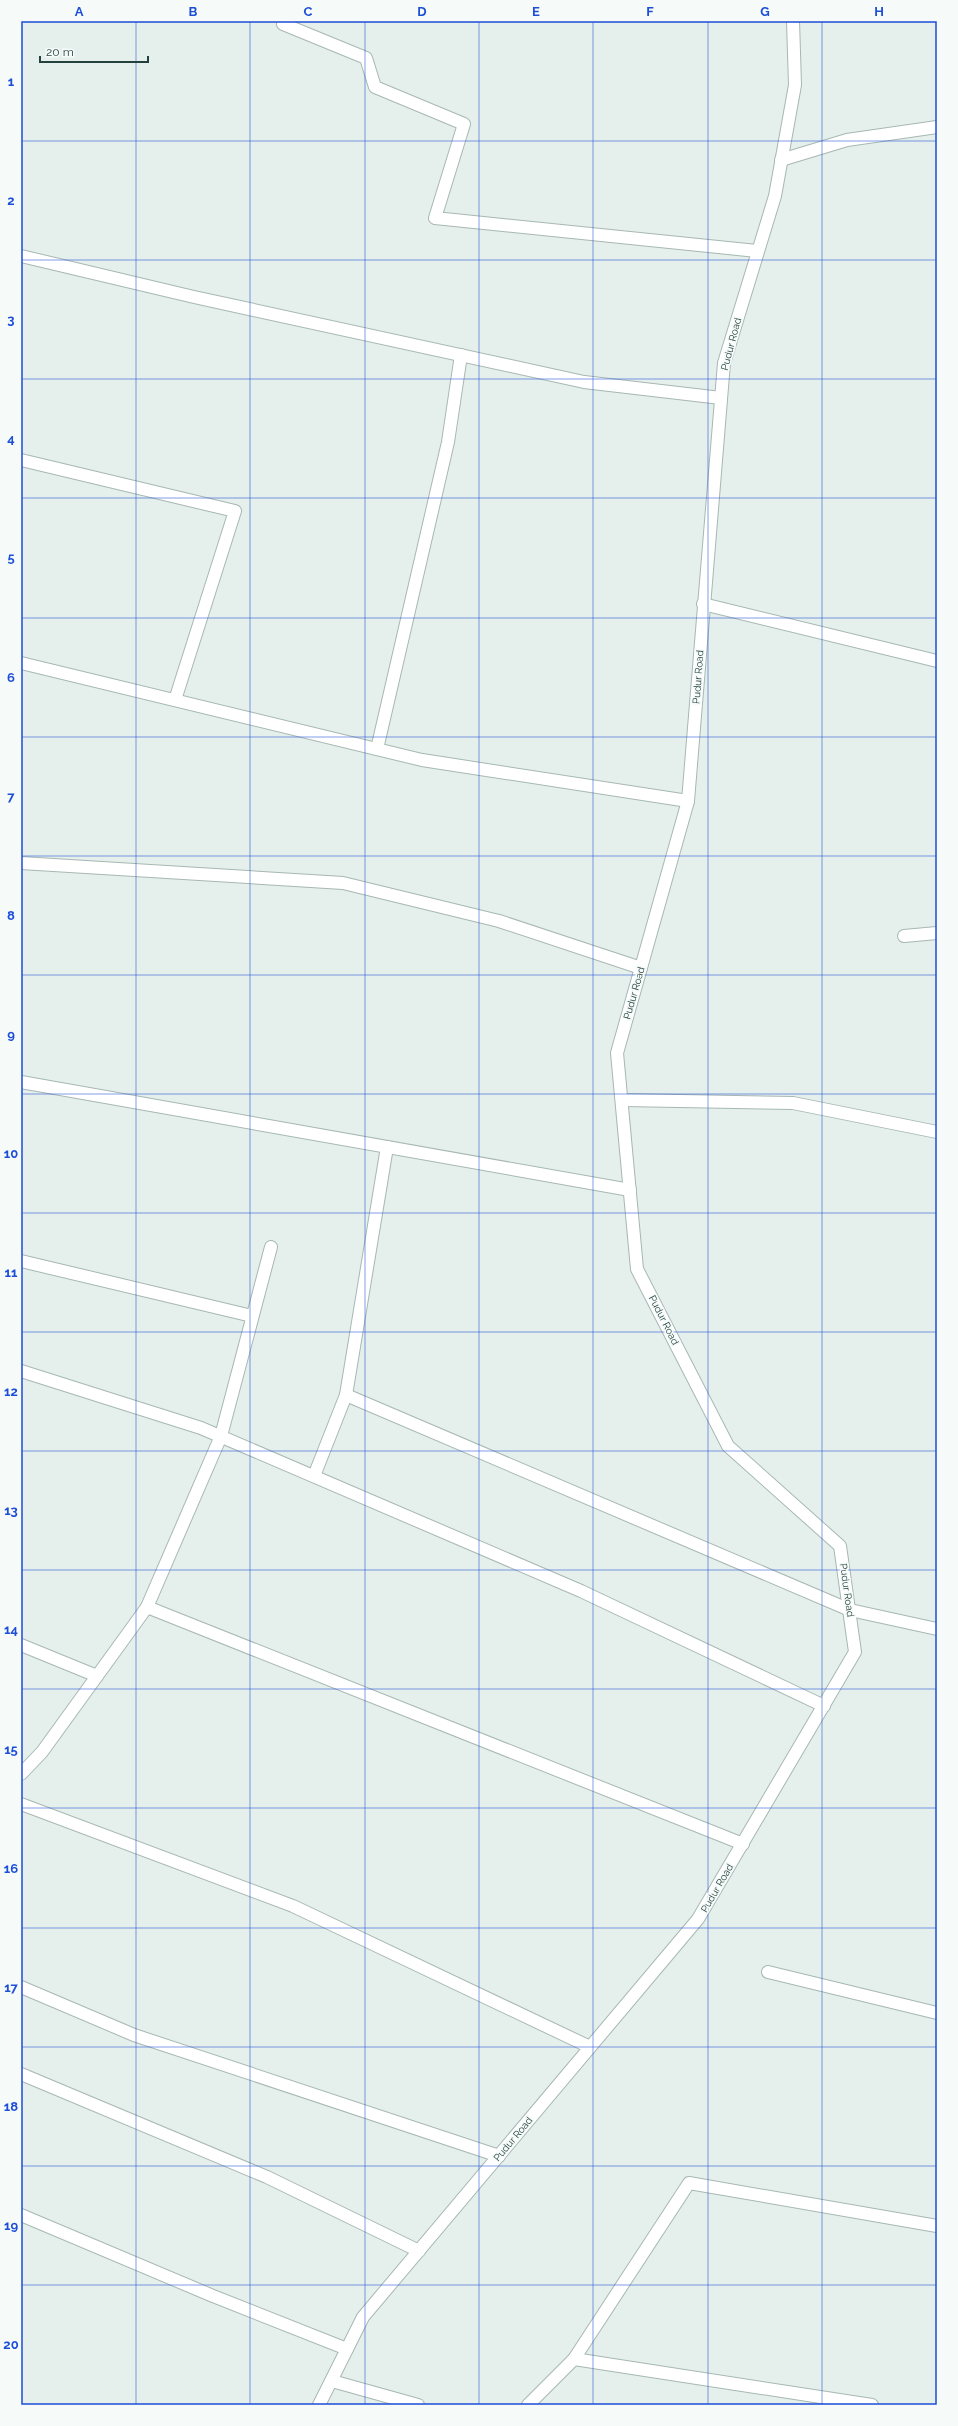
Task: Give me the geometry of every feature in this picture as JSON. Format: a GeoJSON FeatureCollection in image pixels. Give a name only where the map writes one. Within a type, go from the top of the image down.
{"type":"FeatureCollection","features":[{"type":"Feature","properties":{"kind":"street"},"geometry":{"type":"LineString","coordinates":[[284,21],[283,24],[366,58],[375,86],[464,124],[435,218],[757,251]]}},
{"type":"Feature","properties":{"kind":"street","name":"Pudur Road"},"geometry":{"type":"LineString","coordinates":[[320,2405],[363,2317],[698,1919],[855,1652],[840,1546],[728,1446],[638,1270],[617,1052],[688,801],[724,363],[774,196],[795,85],[793,21]]}},
{"type":"Feature","properties":{"kind":"street"},"geometry":{"type":"LineString","coordinates":[[781,160],[847,140],[937,127]]}},
{"type":"Feature","properties":{"kind":"street"},"geometry":{"type":"LineString","coordinates":[[21,256],[194,298],[584,382],[721,398]]}},
{"type":"Feature","properties":{"kind":"street"},"geometry":{"type":"LineString","coordinates":[[377,749],[448,442],[461,355]]}},
{"type":"Feature","properties":{"kind":"street"},"geometry":{"type":"LineString","coordinates":[[21,460],[235,511],[175,700]]}},
{"type":"Feature","properties":{"kind":"street"},"geometry":{"type":"LineString","coordinates":[[703,604],[937,661]]}},
{"type":"Feature","properties":{"kind":"street"},"geometry":{"type":"LineString","coordinates":[[21,663],[422,760],[688,801]]}},
{"type":"Feature","properties":{"kind":"street"},"geometry":{"type":"LineString","coordinates":[[21,863],[343,883],[499,921],[641,968]]}},
{"type":"Feature","properties":{"kind":"street"},"geometry":{"type":"LineString","coordinates":[[904,936],[937,933]]}},
{"type":"Feature","properties":{"kind":"street"},"geometry":{"type":"LineString","coordinates":[[21,1082],[630,1190]]}},
{"type":"Feature","properties":{"kind":"street"},"geometry":{"type":"LineString","coordinates":[[622,1100],[793,1103],[937,1132]]}},
{"type":"Feature","properties":{"kind":"street"},"geometry":{"type":"LineString","coordinates":[[314,1476],[346,1395],[387,1147]]}},
{"type":"Feature","properties":{"kind":"street"},"geometry":{"type":"LineString","coordinates":[[21,1774],[42,1752],[147,1607],[221,1436],[271,1247]]}},
{"type":"Feature","properties":{"kind":"street"},"geometry":{"type":"LineString","coordinates":[[21,1261],[252,1316]]}},
{"type":"Feature","properties":{"kind":"street"},"geometry":{"type":"LineString","coordinates":[[21,1371],[201,1428],[221,1436],[581,1591],[824,1706]]}},
{"type":"Feature","properties":{"kind":"street"},"geometry":{"type":"LineString","coordinates":[[346,1395],[850,1610],[937,1629]]}},
{"type":"Feature","properties":{"kind":"street"},"geometry":{"type":"LineString","coordinates":[[147,1607],[743,1844]]}},
{"type":"Feature","properties":{"kind":"street"},"geometry":{"type":"LineString","coordinates":[[21,1645],[97,1676]]}},
{"type":"Feature","properties":{"kind":"street"},"geometry":{"type":"LineString","coordinates":[[21,1804],[292,1906],[590,2047]]}},
{"type":"Feature","properties":{"kind":"street"},"geometry":{"type":"LineString","coordinates":[[768,1972],[937,2013]]}},
{"type":"Feature","properties":{"kind":"street"},"geometry":{"type":"LineString","coordinates":[[21,1986],[134,2035],[499,2156]]}},
{"type":"Feature","properties":{"kind":"street"},"geometry":{"type":"LineString","coordinates":[[21,2074],[267,2177],[419,2251]]}},
{"type":"Feature","properties":{"kind":"street"},"geometry":{"type":"LineString","coordinates":[[528,2405],[574,2359],[689,2183],[937,2226]]}},
{"type":"Feature","properties":{"kind":"street"},"geometry":{"type":"LineString","coordinates":[[21,2215],[213,2296],[348,2349]]}},
{"type":"Feature","properties":{"kind":"street"},"geometry":{"type":"LineString","coordinates":[[574,2359],[872,2405]]}},
{"type":"Feature","properties":{"kind":"street"},"geometry":{"type":"LineString","coordinates":[[332,2381],[418,2405]]}}]}
